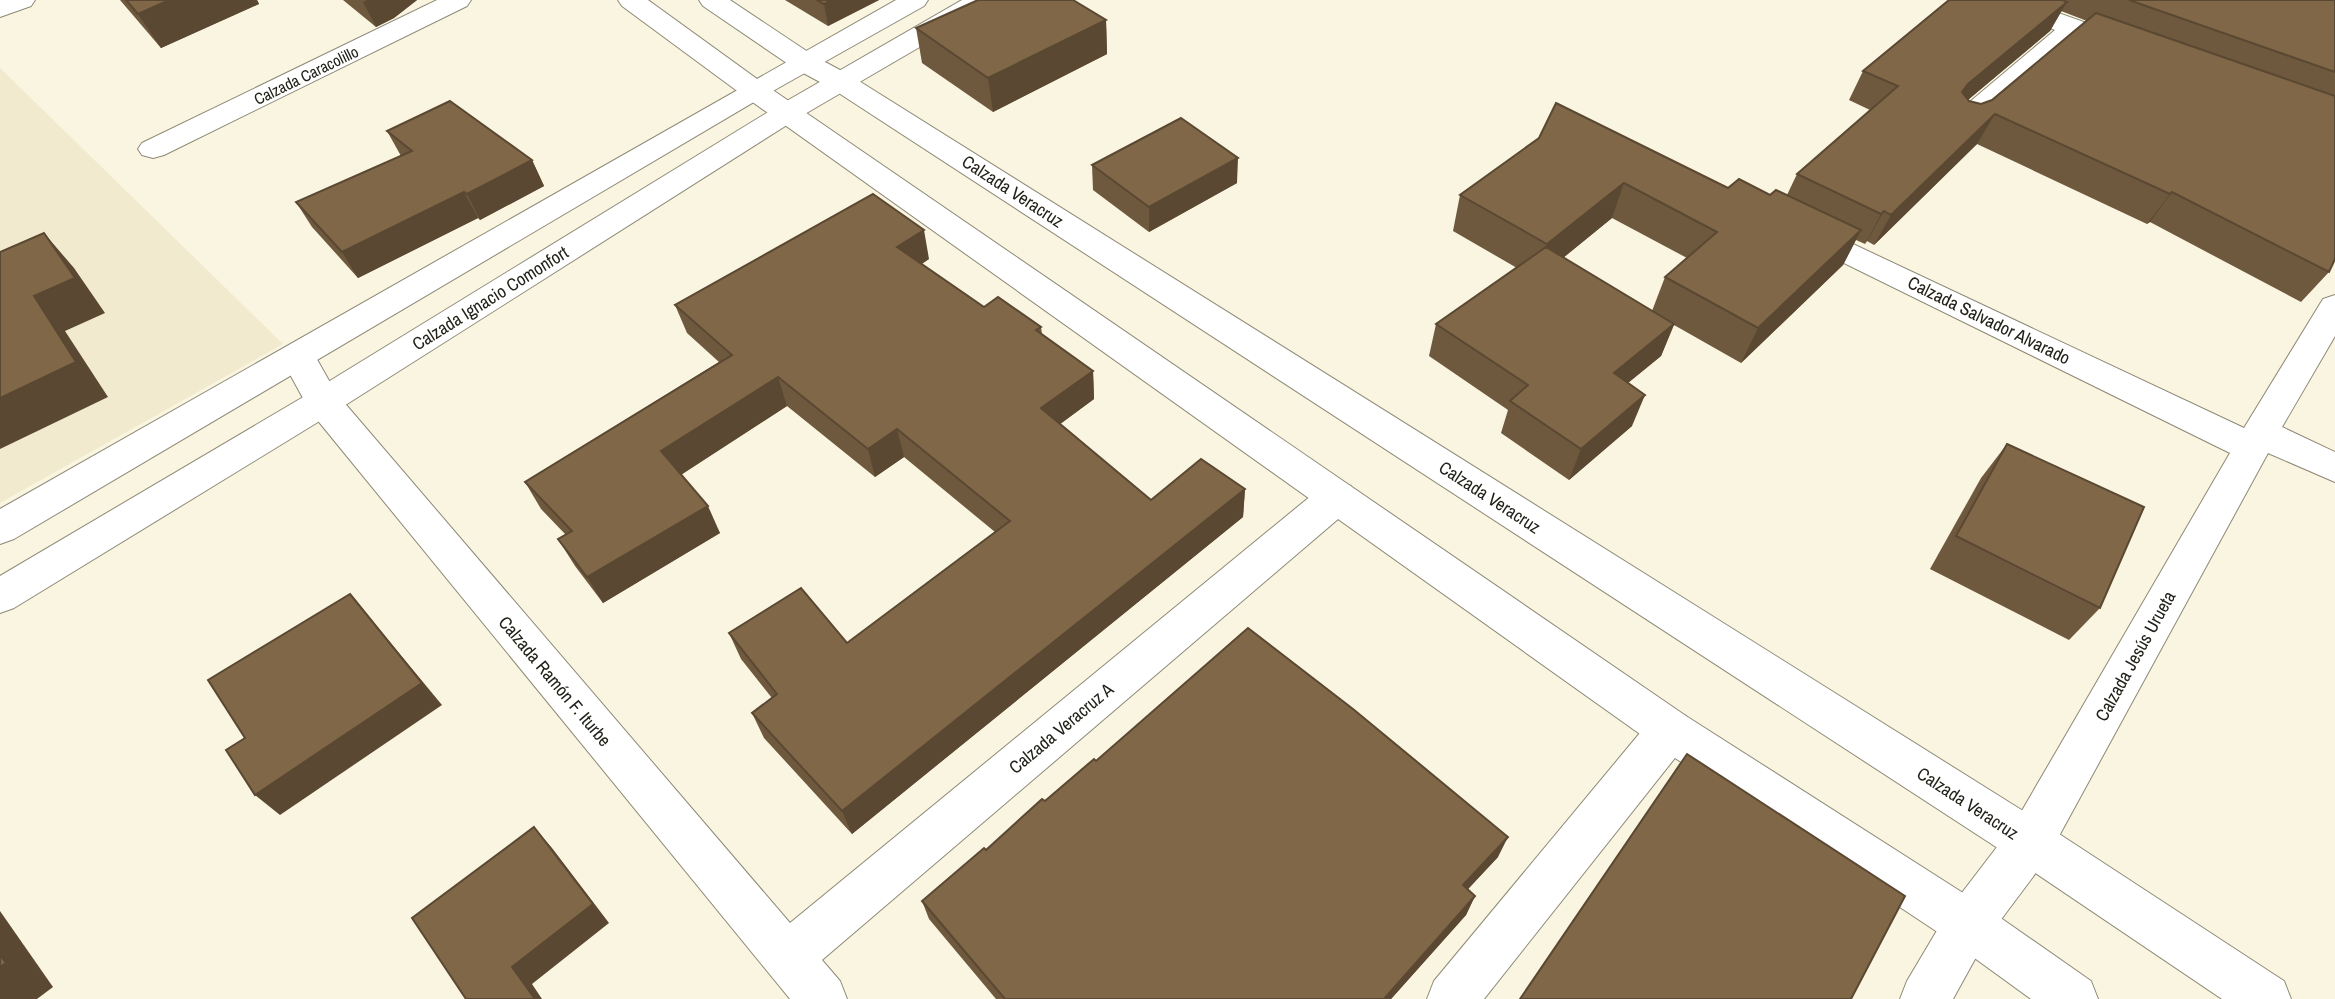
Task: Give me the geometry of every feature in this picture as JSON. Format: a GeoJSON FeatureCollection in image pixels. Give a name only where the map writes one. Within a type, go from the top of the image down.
{"type":"FeatureCollection","features":[{"type":"Feature","properties":{"kind":"street"},"geometry":{"type":"LineString","coordinates":[[0,9],[22,0]]}},
{"type":"Feature","properties":{"kind":"street","name":"Calzada Caracolillo"},"geometry":{"type":"LineString","coordinates":[[153,149],[458,0]]}},
{"type":"Feature","properties":{"kind":"street"},"geometry":{"type":"LineString","coordinates":[[631,0],[754,90],[1670,730],[1968,924],[2073,999]]}},
{"type":"Feature","properties":{"kind":"street","name":"Calzada Veracruz"},"geometry":{"type":"LineString","coordinates":[[712,0],[804,62],[841,82],[2030,842],[2266,999]]}},
{"type":"Feature","properties":{"kind":"street"},"geometry":{"type":"LineString","coordinates":[[0,528],[754,90],[915,0]]}},
{"type":"Feature","properties":{"kind":"street","name":"Calzada Ignacio Comonfort"},"geometry":{"type":"LineString","coordinates":[[0,596],[323,402],[788,112],[981,0]]}},
{"type":"Feature","properties":{"kind":"street"},"geometry":{"type":"LineString","coordinates":[[1997,0],[2153,57]]}},
{"type":"Feature","properties":{"kind":"street"},"geometry":{"type":"LineString","coordinates":[[1963,122],[2074,28]]}},
{"type":"Feature","properties":{"kind":"street","name":"Calzada Salvador Alvarado"},"geometry":{"type":"LineString","coordinates":[[1775,216],[2256,440],[2335,468]]}},
{"type":"Feature","properties":{"kind":"street","name":"Calzada Jesús Urueta"},"geometry":{"type":"LineString","coordinates":[[1925,999],[1968,924],[2030,842],[2256,440],[2335,307]]}},
{"type":"Feature","properties":{"kind":"street","name":"Calzada Ramón F. Iturbe"},"geometry":{"type":"LineString","coordinates":[[298,356],[323,402],[822,999]]}},
{"type":"Feature","properties":{"kind":"street","name":"Calzada Veracruz A"},"geometry":{"type":"LineString","coordinates":[[786,958],[1337,498]]}},
{"type":"Feature","properties":{"kind":"street"},"geometry":{"type":"LineString","coordinates":[[1452,999],[1670,730]]}},
{"type":"Feature","properties":{"kind":"shaded area"},"geometry":{"type":"Polygon","coordinates":[[[0,68],[283,344],[0,503],[0,68]]]}},
{"type":"Feature","properties":{"kind":"building"},"geometry":{"type":"Polygon","coordinates":[[[126,0],[169,0],[138,14],[126,0]]]}},
{"type":"Feature","properties":{"kind":"building"},"geometry":{"type":"Polygon","coordinates":[[[978,0],[1073,0],[1106,20],[988,78],[916,28],[978,0]]]}},
{"type":"Feature","properties":{"kind":"building"},"geometry":{"type":"Polygon","coordinates":[[[1949,0],[2067,2],[1968,84],[1962,92],[1969,101],[1981,104],[1992,100],[2096,13],[2335,96],[2335,259],[2329,272],[2172,192],[2170,194],[1995,114],[1891,215],[1884,211],[1881,214],[1797,174],[1898,86],[1863,71],[1949,0]]]}},
{"type":"Feature","properties":{"kind":"building"},"geometry":{"type":"Polygon","coordinates":[[[2129,0],[2335,0],[2335,72],[2129,0]]]}},
{"type":"Feature","properties":{"kind":"building"},"geometry":{"type":"Polygon","coordinates":[[[450,101],[532,160],[467,194],[464,192],[342,252],[296,202],[412,151],[387,131],[450,101]]]}},
{"type":"Feature","properties":{"kind":"building"},"geometry":{"type":"Polygon","coordinates":[[[1556,103],[1728,188],[1739,179],[1770,195],[1776,190],[1861,230],[1758,328],[1665,277],[1717,232],[1624,183],[1547,244],[1460,195],[1539,138],[1556,103]]]}},
{"type":"Feature","properties":{"kind":"building"},"geometry":{"type":"Polygon","coordinates":[[[1181,118],[1238,158],[1149,207],[1092,165],[1181,118]]]}},
{"type":"Feature","properties":{"kind":"building"},"geometry":{"type":"Polygon","coordinates":[[[873,194],[924,230],[897,247],[984,307],[998,297],[1041,327],[1036,330],[1093,371],[1041,408],[1151,500],[1201,459],[1245,489],[842,811],[752,713],[777,694],[729,633],[801,588],[847,643],[1010,521],[897,429],[868,449],[778,377],[661,451],[708,506],[587,577],[558,539],[572,531],[525,482],[732,355],[675,305],[873,194]]]}},
{"type":"Feature","properties":{"kind":"building"},"geometry":{"type":"Polygon","coordinates":[[[44,233],[75,278],[34,296],[76,362],[0,398],[0,252],[44,233]]]}},
{"type":"Feature","properties":{"kind":"building"},"geometry":{"type":"Polygon","coordinates":[[[1546,247],[1674,324],[1614,373],[1645,395],[1581,449],[1510,401],[1528,385],[1436,324],[1546,247]]]}},
{"type":"Feature","properties":{"kind":"building"},"geometry":{"type":"Polygon","coordinates":[[[2007,444],[2144,507],[2100,608],[1956,536],[2007,444]]]}},
{"type":"Feature","properties":{"kind":"building"},"geometry":{"type":"Polygon","coordinates":[[[350,594],[422,683],[255,795],[226,750],[245,738],[208,680],[350,594]]]}},
{"type":"Feature","properties":{"kind":"building"},"geometry":{"type":"Polygon","coordinates":[[[1248,628],[1353,709],[1508,837],[1463,885],[1475,896],[1384,999],[1005,999],[922,901],[984,848],[986,850],[1042,799],[1045,801],[1094,759],[1096,761],[1248,628]]]}},
{"type":"Feature","properties":{"kind":"building"},"geometry":{"type":"Polygon","coordinates":[[[1687,754],[1905,896],[1851,999],[1520,999],[1687,754]]]}},
{"type":"Feature","properties":{"kind":"building"},"geometry":{"type":"Polygon","coordinates":[[[534,827],[593,904],[512,967],[535,999],[466,999],[412,918],[534,827]]]}},
{"type":"Feature","properties":{"kind":"building"},"geometry":{"type":"Polygon","coordinates":[[[0,955],[6,963],[0,967],[0,955]]]}}]}
